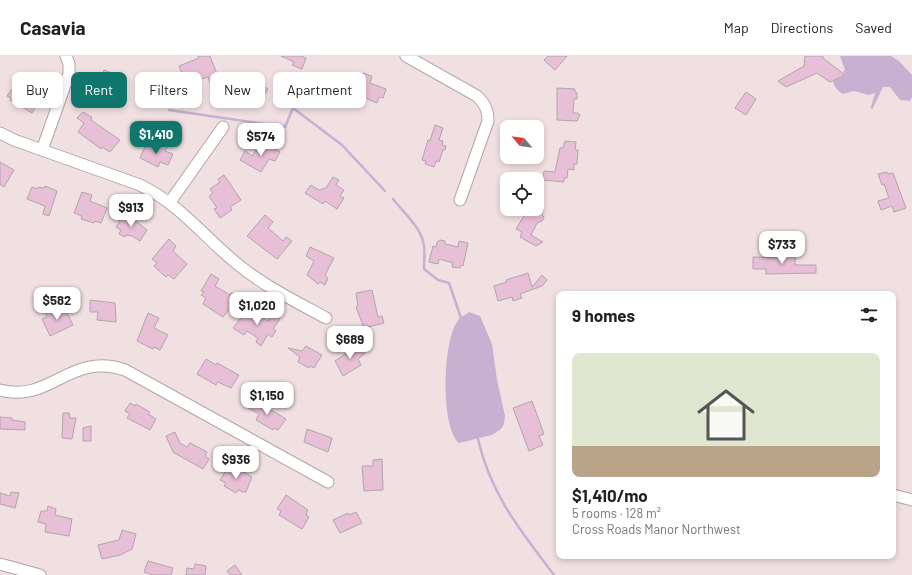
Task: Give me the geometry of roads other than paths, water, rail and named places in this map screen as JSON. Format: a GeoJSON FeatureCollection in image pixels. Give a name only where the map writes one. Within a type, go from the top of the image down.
{"type":"FeatureCollection","features":[{"type":"Feature","properties":{"kind":"street"},"geometry":{"type":"LineString","coordinates":[[42,150],[69,74],[69,64],[66,56]]}},
{"type":"Feature","properties":{"kind":"street"},"geometry":{"type":"LineString","coordinates":[[406,56],[477,96],[484,103],[488,112],[488,121],[460,200]]}},
{"type":"Feature","properties":{"kind":"street"},"geometry":{"type":"LineString","coordinates":[[170,202],[223,127]]}},
{"type":"Feature","properties":{"kind":"street"},"geometry":{"type":"LineString","coordinates":[[0,133],[14,140],[140,185],[170,202],[235,262],[270,287],[326,318]]}},
{"type":"Feature","properties":{"kind":"street"},"geometry":{"type":"LineString","coordinates":[[0,390],[24,393],[36,390],[85,367],[99,364],[113,366],[125,370],[328,482]]}},
{"type":"Feature","properties":{"kind":"street"},"geometry":{"type":"LineString","coordinates":[[896,496],[912,500]]}},
{"type":"Feature","properties":{"kind":"street"},"geometry":{"type":"LineString","coordinates":[[0,564],[40,575]]}},
{"type":"Feature","properties":{"kind":"waterway"},"geometry":{"type":"LineString","coordinates":[[169,110],[285,127],[293,108],[342,145],[385,191]]}},
{"type":"Feature","properties":{"kind":"waterway"},"geometry":{"type":"LineString","coordinates":[[393,199],[412,221],[423,239],[424,269],[438,280],[449,283],[461,318]]}},
{"type":"Feature","properties":{"kind":"waterway"},"geometry":{"type":"LineString","coordinates":[[478,439],[491,478],[499,495],[518,527],[554,575]]}}]}
